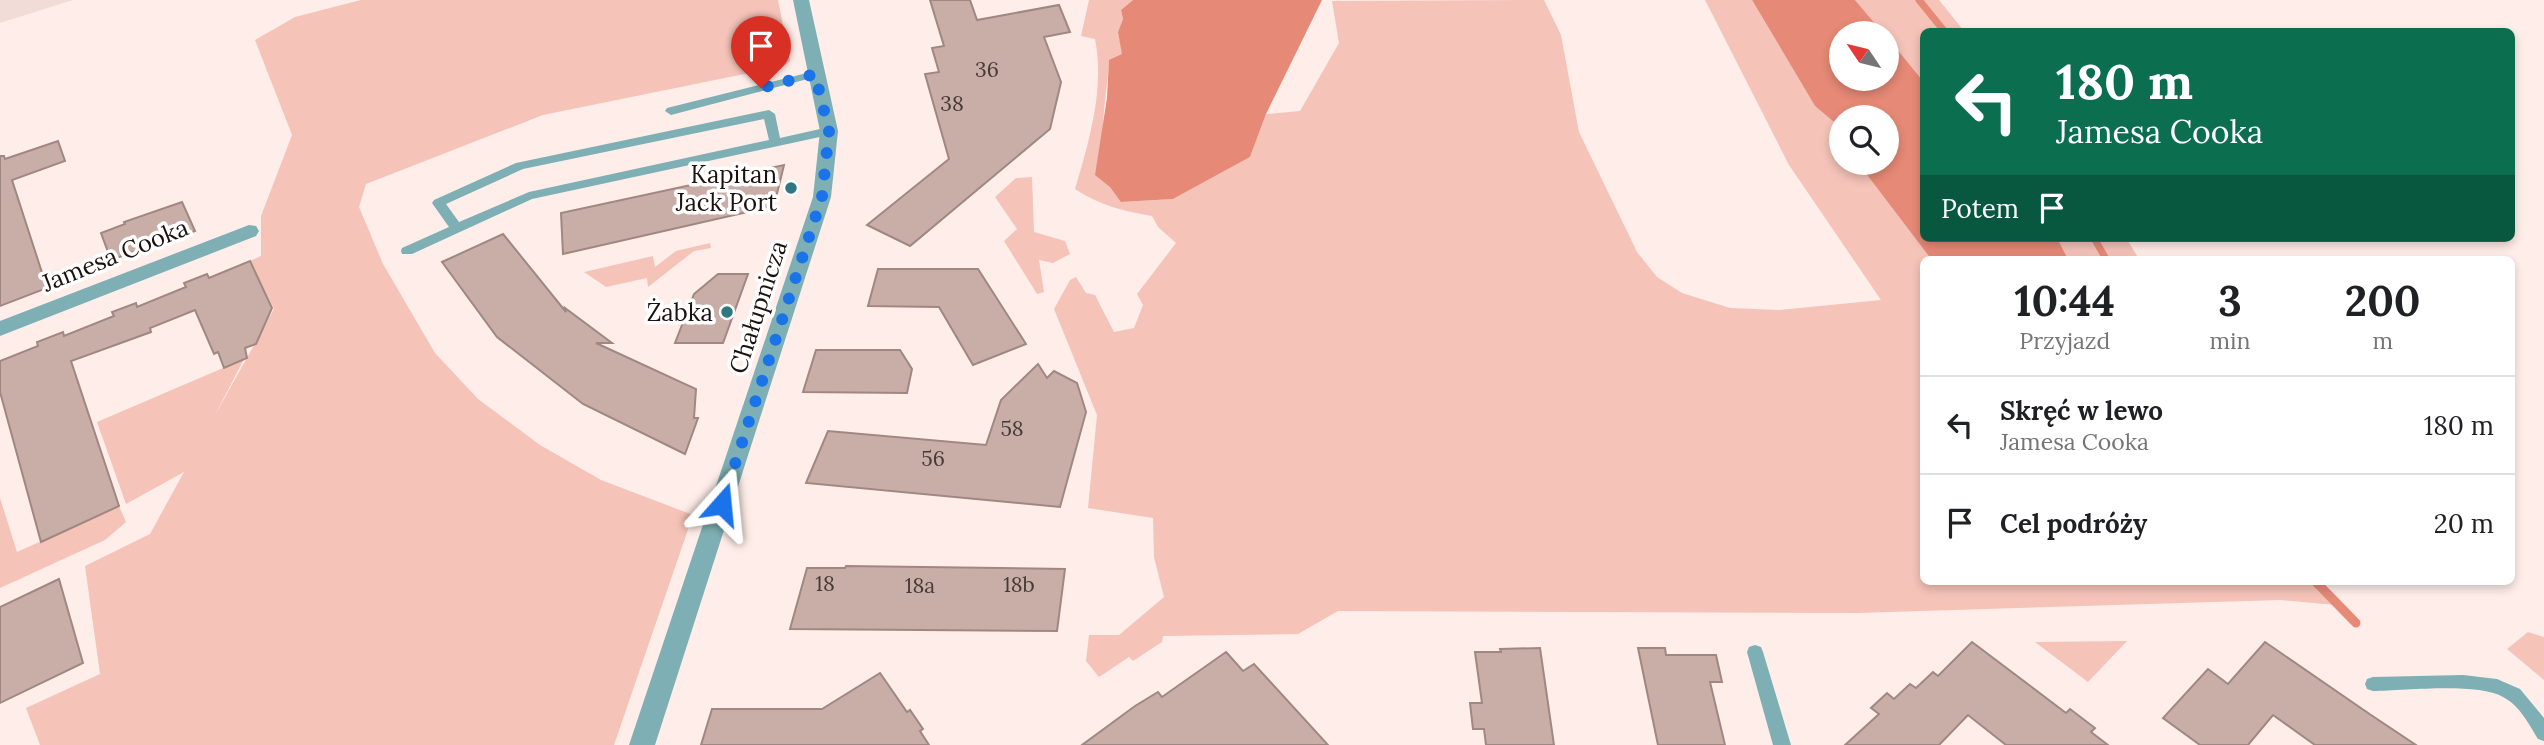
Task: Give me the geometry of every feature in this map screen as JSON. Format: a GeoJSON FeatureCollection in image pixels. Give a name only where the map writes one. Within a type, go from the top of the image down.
{"type":"FeatureCollection","features":[{"type":"Feature","properties":{"kind":"street","name":"Chałupnicza"},"geometry":{"type":"LineString","coordinates":[[642,745],[822,197],[829,131],[801,0]]}},
{"type":"Feature","properties":{"kind":"street","name":"Jamesa Cooka"},"geometry":{"type":"LineString","coordinates":[[0,329],[249,231]]}},
{"type":"Feature","properties":{"kind":"lane"},"geometry":{"type":"LineString","coordinates":[[671,111],[815,74]]}},
{"type":"Feature","properties":{"kind":"lane"},"geometry":{"type":"LineString","coordinates":[[457,228],[438,203],[520,166],[769,114],[775,142]]}},
{"type":"Feature","properties":{"kind":"lane"},"geometry":{"type":"LineString","coordinates":[[407,251],[529,196],[829,131]]}},
{"type":"Feature","properties":{"kind":"lane"},"geometry":{"type":"LineString","coordinates":[[1755,652],[1782,745]]}},
{"type":"Feature","properties":{"kind":"lane"},"geometry":{"type":"LineString","coordinates":[[2373,684],[2489,683],[2510,691],[2530,712],[2544,733]]}},
{"type":"Feature","properties":{"kind":"shaded area"},"geometry":{"type":"Polygon","coordinates":[[[0,0],[73,0],[0,23],[0,0]]]}},
{"type":"Feature","properties":{"kind":"shaded area"},"geometry":{"type":"Polygon","coordinates":[[[361,0],[778,0],[790,61],[784,66],[543,115],[366,184],[359,207],[383,264],[435,353],[478,399],[540,445],[601,480],[693,515],[614,745],[40,745],[26,708],[100,674],[85,566],[150,534],[184,472],[126,504],[97,422],[244,359],[214,417],[274,309],[250,261],[261,256],[261,216],[292,135],[255,40],[295,17],[361,0]]]}},
{"type":"Feature","properties":{"kind":"shaded area"},"geometry":{"type":"Polygon","coordinates":[[[1089,0],[1133,0],[1121,10],[1123,19],[1118,32],[1123,54],[1109,61],[1103,134],[1106,169],[1122,202],[1173,199],[1250,157],[1266,114],[1300,111],[1339,43],[1332,1],[1544,0],[1561,35],[1579,132],[1637,252],[1657,277],[1682,293],[1730,308],[1779,310],[1881,300],[1789,165],[1705,0],[1752,0],[1815,106],[1829,118],[1829,175],[1867,175],[1929,256],[1920,256],[1920,585],[2318,585],[2336,605],[2281,600],[1856,613],[1338,611],[1298,634],[1163,636],[1162,642],[1133,661],[1129,657],[1099,677],[1086,661],[1089,635],[1119,635],[1164,597],[1154,557],[1153,518],[1088,508],[1097,415],[1054,309],[1070,280],[1076,277],[1086,293],[1095,295],[1114,332],[1134,328],[1143,305],[1137,294],[1176,243],[1158,227],[1152,216],[1112,207],[1075,189],[1097,96],[1098,58],[1095,39],[1081,36],[1089,0]]]}},
{"type":"Feature","properties":{"kind":"shaded area"},"geometry":{"type":"Polygon","coordinates":[[[1133,0],[1322,0],[1266,114],[1250,157],[1173,199],[1121,202],[1110,187],[1095,175],[1107,98],[1109,60],[1122,54],[1118,32],[1123,19],[1121,10],[1133,0]]]}},
{"type":"Feature","properties":{"kind":"shaded area"},"geometry":{"type":"Polygon","coordinates":[[[1752,0],[1855,0],[1873,21],[1829,21],[1829,91],[1899,91],[1899,52],[1920,77],[1920,242],[2059,242],[2066,256],[1929,256],[1867,175],[1899,175],[1899,105],[1829,105],[1829,118],[1815,106],[1752,0]]]}},
{"type":"Feature","properties":{"kind":"shaded area"},"geometry":{"type":"Polygon","coordinates":[[[1855,0],[1939,0],[1962,28],[1920,28],[1920,77],[1899,52],[1899,21],[1873,21],[1855,0]]]}},
{"type":"Feature","properties":{"kind":"shaded area"},"geometry":{"type":"Polygon","coordinates":[[[1032,177],[1034,232],[1065,241],[1070,254],[1053,263],[1039,260],[1044,292],[1037,294],[1004,241],[1017,229],[995,197],[1016,178],[1032,177]]]}},
{"type":"Feature","properties":{"kind":"shaded area"},"geometry":{"type":"Polygon","coordinates":[[[2059,242],[2128,242],[2137,256],[2066,256],[2059,242]]]}},
{"type":"Feature","properties":{"kind":"shaded area"},"geometry":{"type":"Polygon","coordinates":[[[710,243],[711,248],[694,251],[648,287],[647,278],[606,287],[584,272],[653,256],[655,267],[676,251],[710,243]]]}},
{"type":"Feature","properties":{"kind":"shaded area"},"geometry":{"type":"Polygon","coordinates":[[[0,498],[17,552],[119,506],[126,522],[105,540],[0,588],[0,498]]]}},
{"type":"Feature","properties":{"kind":"shaded area"},"geometry":{"type":"Polygon","coordinates":[[[2528,632],[2544,637],[2544,680],[2507,649],[2528,632]]]}},
{"type":"Feature","properties":{"kind":"shaded area"},"geometry":{"type":"Polygon","coordinates":[[[2127,641],[2088,682],[2035,642],[2127,641]]]}},
{"type":"Feature","properties":{"kind":"building"},"geometry":{"type":"Polygon","coordinates":[[[930,0],[970,0],[977,20],[1059,5],[1070,32],[1044,37],[1061,82],[1050,129],[910,246],[867,225],[949,159],[925,74],[939,72],[932,48],[944,46],[930,0]]]}},
{"type":"Feature","properties":{"kind":"building"},"geometry":{"type":"Polygon","coordinates":[[[58,141],[65,161],[12,180],[47,288],[0,306],[0,156],[5,159],[58,141]]]}},
{"type":"Feature","properties":{"kind":"building"},"geometry":{"type":"Polygon","coordinates":[[[784,165],[774,206],[563,254],[561,213],[784,165]]]}},
{"type":"Feature","properties":{"kind":"building"},"geometry":{"type":"Polygon","coordinates":[[[182,202],[195,231],[137,254],[136,251],[111,260],[101,233],[182,202]]]}},
{"type":"Feature","properties":{"kind":"building"},"geometry":{"type":"Polygon","coordinates":[[[503,234],[566,312],[565,308],[612,343],[596,343],[696,389],[694,418],[698,418],[685,454],[583,404],[497,337],[442,262],[503,234]]]}},
{"type":"Feature","properties":{"kind":"building"},"geometry":{"type":"Polygon","coordinates":[[[250,261],[272,308],[256,344],[245,348],[247,358],[224,368],[218,352],[214,354],[195,310],[150,328],[151,332],[71,361],[119,506],[41,542],[0,392],[0,361],[38,346],[37,342],[63,332],[64,336],[114,316],[112,312],[136,303],[137,307],[186,287],[184,283],[207,274],[209,278],[250,261]]]}},
{"type":"Feature","properties":{"kind":"building"},"geometry":{"type":"Polygon","coordinates":[[[878,269],[978,269],[1026,344],[973,365],[939,307],[868,306],[878,269]]]}},
{"type":"Feature","properties":{"kind":"building"},"geometry":{"type":"Polygon","coordinates":[[[718,274],[748,274],[723,343],[675,343],[694,294],[718,274]]]}},
{"type":"Feature","properties":{"kind":"building"},"geometry":{"type":"Polygon","coordinates":[[[816,350],[900,350],[912,369],[907,393],[803,392],[816,350]]]}},
{"type":"Feature","properties":{"kind":"building"},"geometry":{"type":"Polygon","coordinates":[[[1038,364],[1047,378],[1054,371],[1077,383],[1086,412],[1060,507],[806,483],[828,431],[986,445],[1001,400],[1038,364]]]}},
{"type":"Feature","properties":{"kind":"building"},"geometry":{"type":"Polygon","coordinates":[[[846,566],[1065,569],[1057,631],[790,629],[807,568],[846,566]]]}},
{"type":"Feature","properties":{"kind":"building"},"geometry":{"type":"Polygon","coordinates":[[[59,579],[83,663],[0,703],[0,607],[59,579]]]}},
{"type":"Feature","properties":{"kind":"building"},"geometry":{"type":"Polygon","coordinates":[[[1972,642],[2066,713],[2070,709],[2095,728],[2091,732],[2108,745],[2006,745],[1968,715],[1939,745],[1845,745],[1879,714],[1871,708],[1887,693],[1894,699],[1910,684],[1916,688],[1933,672],[1938,676],[1972,642]]]}},
{"type":"Feature","properties":{"kind":"building"},"geometry":{"type":"Polygon","coordinates":[[[2265,642],[2416,745],[2315,745],[2273,715],[2248,745],[2200,745],[2163,718],[2208,669],[2228,684],[2265,642]]]}},
{"type":"Feature","properties":{"kind":"building"},"geometry":{"type":"Polygon","coordinates":[[[1540,648],[1554,745],[1486,745],[1484,729],[1473,729],[1470,703],[1482,703],[1475,652],[1540,648]]]}},
{"type":"Feature","properties":{"kind":"building"},"geometry":{"type":"Polygon","coordinates":[[[1638,648],[1665,648],[1666,655],[1716,655],[1722,682],[1710,682],[1725,745],[1658,745],[1638,648]]]}},
{"type":"Feature","properties":{"kind":"building"},"geometry":{"type":"Polygon","coordinates":[[[1226,652],[1243,671],[1254,664],[1328,745],[1082,745],[1135,706],[1158,692],[1162,697],[1226,652]]]}},
{"type":"Feature","properties":{"kind":"building"},"geometry":{"type":"Polygon","coordinates":[[[880,673],[907,712],[910,710],[923,729],[920,731],[929,745],[701,745],[712,709],[822,709],[880,673]]]}},
{"type":"Feature","properties":{"kind":"waterway"},"geometry":{"type":"LineString","coordinates":[[1919,0],[1942,28]]}},
{"type":"Feature","properties":{"kind":"waterway"},"geometry":{"type":"LineString","coordinates":[[2096,242],[2104,256]]}},
{"type":"Feature","properties":{"kind":"waterway"},"geometry":{"type":"LineString","coordinates":[[2319,585],[2356,623]]}},
{"type":"Feature","properties":{"kind":"place","name":"Kapitan Jack Port"},"geometry":{"type":"Point","coordinates":[791,188]}},
{"type":"Feature","properties":{"kind":"place","name":"Żabka"},"geometry":{"type":"Point","coordinates":[727,312]}},
{"type":"Feature","properties":{"kind":"route"},"geometry":{"type":"LineString","coordinates":[[722,504],[822,197],[827,153],[829,131],[815,74],[761,88]]}}]}
